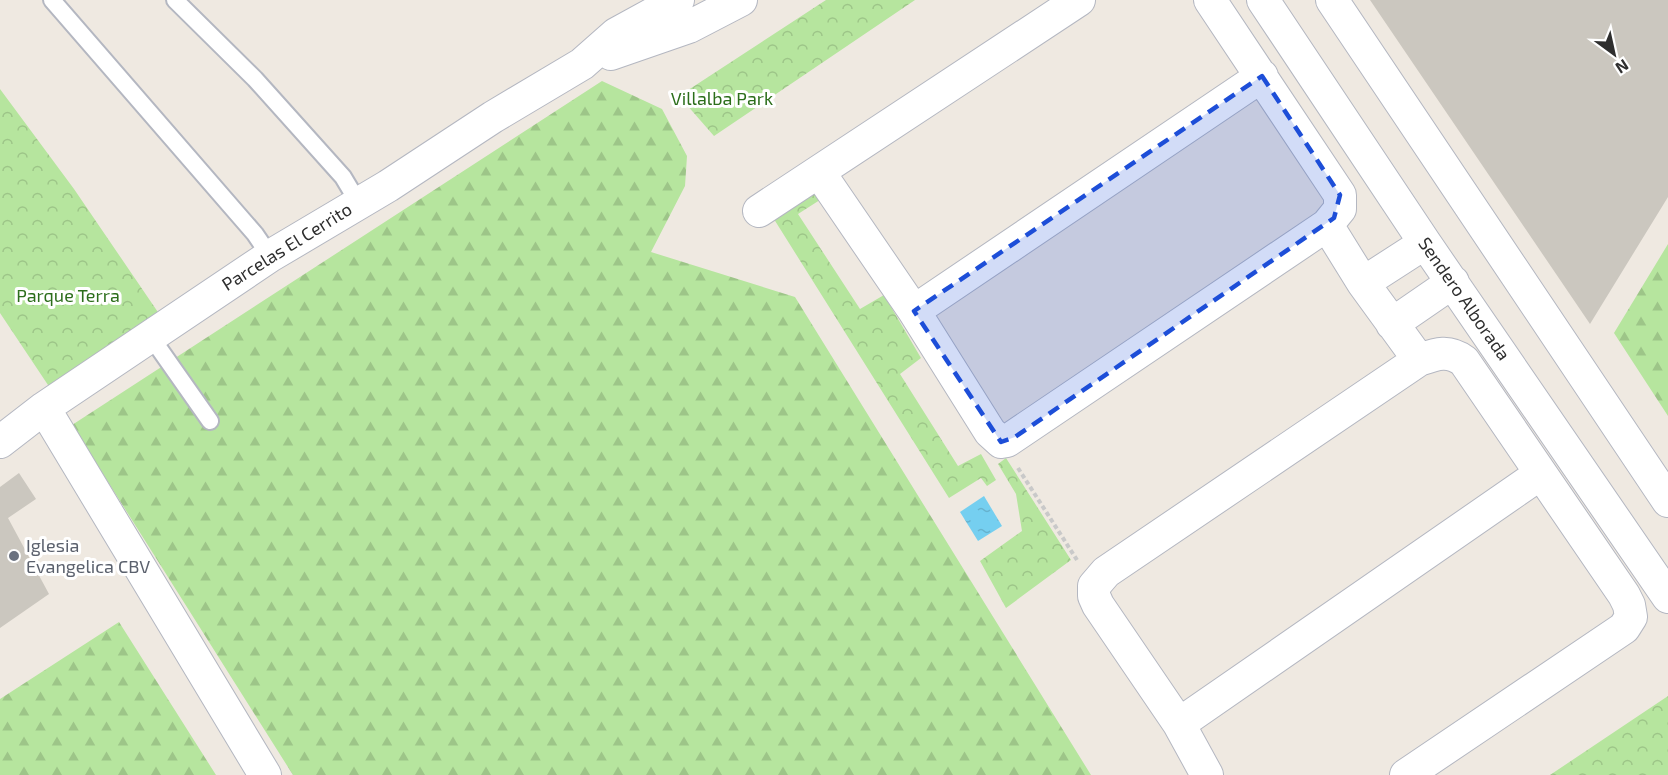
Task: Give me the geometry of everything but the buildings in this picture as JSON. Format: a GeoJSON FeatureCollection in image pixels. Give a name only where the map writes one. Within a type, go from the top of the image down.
{"type":"FeatureCollection","features":[{"type":"Feature","properties":{"kind":"street","name":"Parcelas El Cerrito"},"geometry":{"type":"LineString","coordinates":[[0,442],[44,408],[270,256],[388,186],[493,117],[582,64],[616,33],[678,0]]}},
{"type":"Feature","properties":{"kind":"street","name":"Parcelas El Cerrito"},"geometry":{"type":"LineString","coordinates":[[582,64],[689,27],[741,0]]}},
{"type":"Feature","properties":{"kind":"street"},"geometry":{"type":"LineString","coordinates":[[759,211],[1078,0]]}},
{"type":"Feature","properties":{"kind":"street"},"geometry":{"type":"LineString","coordinates":[[819,172],[914,311],[990,432],[1001,442],[1015,437],[1327,225],[1340,209],[1340,195],[1210,0]]}},
{"type":"Feature","properties":{"kind":"street","name":"Sendero Alborada"},"geometry":{"type":"LineString","coordinates":[[1263,0],[1425,243],[1668,597]]}},
{"type":"Feature","properties":{"kind":"street"},"geometry":{"type":"LineString","coordinates":[[1332,0],[1668,501]]}},
{"type":"Feature","properties":{"kind":"street"},"geometry":{"type":"LineString","coordinates":[[914,311],[1262,76]]}},
{"type":"Feature","properties":{"kind":"street"},"geometry":{"type":"LineString","coordinates":[[1327,225],[1363,284],[1419,360]]}},
{"type":"Feature","properties":{"kind":"street"},"geometry":{"type":"LineString","coordinates":[[1363,284],[1425,243]]}},
{"type":"Feature","properties":{"kind":"street"},"geometry":{"type":"LineString","coordinates":[[1392,324],[1453,282]]}},
{"type":"Feature","properties":{"kind":"street"},"geometry":{"type":"LineString","coordinates":[[1207,775],[1179,724],[1098,605],[1094,596],[1094,586],[1106,572],[1419,360],[1443,352],[1451,353],[1464,361],[1624,595],[1631,617],[1624,628],[1406,775]]}},
{"type":"Feature","properties":{"kind":"street"},"geometry":{"type":"LineString","coordinates":[[44,408],[265,775]]}},
{"type":"Feature","properties":{"kind":"street"},"geometry":{"type":"LineString","coordinates":[[1179,724],[1540,474]]}},
{"type":"Feature","properties":{"kind":"lane"},"geometry":{"type":"LineString","coordinates":[[52,0],[255,234],[270,256]]}},
{"type":"Feature","properties":{"kind":"lane"},"geometry":{"type":"LineString","coordinates":[[176,0],[255,79],[343,177],[358,202]]}},
{"type":"Feature","properties":{"kind":"lane"},"geometry":{"type":"LineString","coordinates":[[151,337],[210,421]]}},
{"type":"Feature","properties":{"kind":"path"},"geometry":{"type":"LineString","coordinates":[[1001,442],[1094,586]]}},
{"type":"Feature","properties":{"kind":"highlighted area"},"geometry":{"type":"Polygon","coordinates":[[[1262,76],[1340,195],[1334,218],[1015,437],[1001,442],[914,311],[1262,76]]]}},
{"type":"Feature","properties":{"kind":"green space","name":"Villalba Park"},"geometry":{"type":"Polygon","coordinates":[[[826,0],[915,0],[714,136],[679,96],[826,0]]]}},
{"type":"Feature","properties":{"kind":"green space"},"geometry":{"type":"Polygon","coordinates":[[[602,81],[662,109],[687,156],[685,186],[651,252],[795,297],[1091,775],[293,775],[72,425],[602,81]]]}},
{"type":"Feature","properties":{"kind":"green space","name":"Parque Terra"},"geometry":{"type":"Polygon","coordinates":[[[0,89],[74,189],[164,321],[56,397],[0,313],[0,89]]]}},
{"type":"Feature","properties":{"kind":"green space"},"geometry":{"type":"Polygon","coordinates":[[[813,188],[823,198],[798,214],[860,309],[884,295],[921,358],[900,374],[958,466],[981,454],[996,480],[987,486],[981,478],[949,498],[772,216],[813,188]]]}},
{"type":"Feature","properties":{"kind":"green space"},"geometry":{"type":"Polygon","coordinates":[[[1668,244],[1668,416],[1614,333],[1668,244]]]}},
{"type":"Feature","properties":{"kind":"green space"},"geometry":{"type":"Polygon","coordinates":[[[1006,458],[1071,560],[1006,608],[980,561],[1022,531],[1016,494],[998,464],[1006,458]]]}},
{"type":"Feature","properties":{"kind":"green space"},"geometry":{"type":"Polygon","coordinates":[[[119,622],[216,775],[0,775],[0,699],[119,622]]]}},
{"type":"Feature","properties":{"kind":"green space"},"geometry":{"type":"Polygon","coordinates":[[[1668,696],[1668,775],[1550,775],[1668,696]]]}},
{"type":"Feature","properties":{"kind":"water"},"geometry":{"type":"Polygon","coordinates":[[[984,496],[1002,526],[978,541],[960,512],[984,496]]]}},
{"type":"Feature","properties":{"kind":"place","name":"Iglesia Evangelica CBV"},"geometry":{"type":"Point","coordinates":[14,556]}}]}
